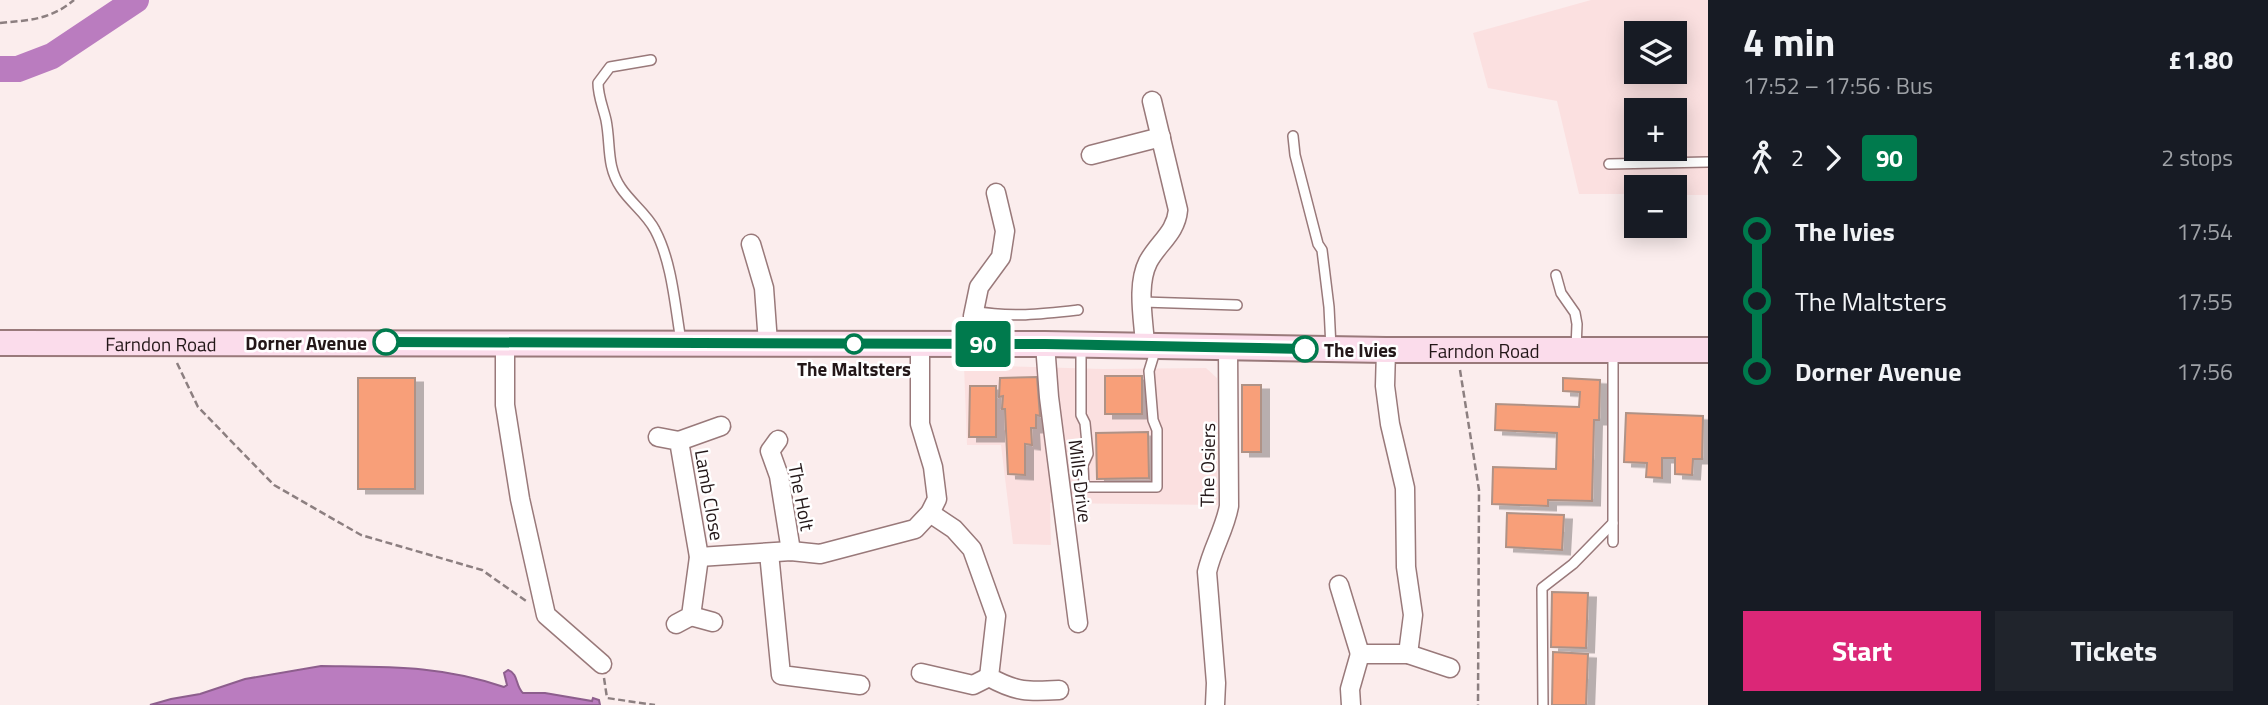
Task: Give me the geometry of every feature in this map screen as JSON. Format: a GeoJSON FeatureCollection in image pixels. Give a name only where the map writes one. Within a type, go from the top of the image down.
{"type":"FeatureCollection","features":[{"type":"Feature","properties":{"kind":"main road","name":"Farndon Road"},"geometry":{"type":"LineString","coordinates":[[0,343],[1045,344],[1457,351],[1708,351]]}},
{"type":"Feature","properties":{"kind":"street"},"geometry":{"type":"LineString","coordinates":[[1151,346],[1142,285],[1147,263],[1177,222],[1178,210],[1152,101]]}},
{"type":"Feature","properties":{"kind":"street"},"geometry":{"type":"LineString","coordinates":[[1091,155],[1161,137]]}},
{"type":"Feature","properties":{"kind":"street"},"geometry":{"type":"LineString","coordinates":[[974,344],[974,311],[979,287],[1001,257],[1005,230],[996,193]]}},
{"type":"Feature","properties":{"kind":"street"},"geometry":{"type":"LineString","coordinates":[[751,244],[764,289],[768,343]]}},
{"type":"Feature","properties":{"kind":"street"},"geometry":{"type":"LineString","coordinates":[[505,342],[505,405],[520,499],[546,615],[602,664]]}},
{"type":"Feature","properties":{"kind":"street"},"geometry":{"type":"LineString","coordinates":[[860,685],[781,675],[769,553],[791,551],[820,554],[915,529],[930,513],[937,499],[933,467],[920,424],[920,344]]}},
{"type":"Feature","properties":{"kind":"street","name":"Mills Drive"},"geometry":{"type":"LineString","coordinates":[[1045,344],[1049,397],[1078,623]]}},
{"type":"Feature","properties":{"kind":"street","name":"The Osiers"},"geometry":{"type":"LineString","coordinates":[[1215,705],[1216,683],[1207,572],[1210,555],[1227,520],[1230,506],[1228,348]]}},
{"type":"Feature","properties":{"kind":"street"},"geometry":{"type":"LineString","coordinates":[[1386,350],[1385,386],[1390,424],[1405,488],[1406,567],[1413,615],[1408,654]]}},
{"type":"Feature","properties":{"kind":"street","name":"Lamb Close"},"geometry":{"type":"LineString","coordinates":[[658,437],[679,441],[721,426]]}},
{"type":"Feature","properties":{"kind":"street","name":"Lamb Close"},"geometry":{"type":"LineString","coordinates":[[679,441],[699,557],[684,620],[713,622]]}},
{"type":"Feature","properties":{"kind":"street","name":"The Holt"},"geometry":{"type":"LineString","coordinates":[[769,449],[779,476],[791,551]]}},
{"type":"Feature","properties":{"kind":"street"},"geometry":{"type":"LineString","coordinates":[[930,513],[954,530],[972,549],[996,616],[989,677]]}},
{"type":"Feature","properties":{"kind":"street","name":"Lamb Close"},"geometry":{"type":"LineString","coordinates":[[699,557],[769,553]]}},
{"type":"Feature","properties":{"kind":"street"},"geometry":{"type":"LineString","coordinates":[[1339,585],[1360,654],[1350,689],[1350,705]]}},
{"type":"Feature","properties":{"kind":"street"},"geometry":{"type":"LineString","coordinates":[[1360,654],[1408,654],[1450,668]]}},
{"type":"Feature","properties":{"kind":"street"},"geometry":{"type":"LineString","coordinates":[[921,673],[973,685],[989,677]]}},
{"type":"Feature","properties":{"kind":"street"},"geometry":{"type":"LineString","coordinates":[[989,677],[1009,689],[1031,692],[1059,690]]}},
{"type":"Feature","properties":{"kind":"lane"},"geometry":{"type":"LineString","coordinates":[[651,60],[610,67],[598,83],[598,96],[606,120],[612,173],[622,191],[656,230],[669,271],[681,343]]}},
{"type":"Feature","properties":{"kind":"lane"},"geometry":{"type":"LineString","coordinates":[[1293,136],[1302,185],[1322,250],[1331,349]]}},
{"type":"Feature","properties":{"kind":"lane"},"geometry":{"type":"LineString","coordinates":[[1609,164],[1708,162]]}},
{"type":"Feature","properties":{"kind":"lane"},"geometry":{"type":"LineString","coordinates":[[1556,275],[1561,293],[1575,313],[1576,351]]}},
{"type":"Feature","properties":{"kind":"lane"},"geometry":{"type":"LineString","coordinates":[[1143,302],[1237,305]]}},
{"type":"Feature","properties":{"kind":"lane"},"geometry":{"type":"LineString","coordinates":[[974,311],[1018,315],[1078,310]]}},
{"type":"Feature","properties":{"kind":"lane"},"geometry":{"type":"LineString","coordinates":[[1081,345],[1081,415],[1085,423],[1088,454],[1083,465],[1084,487],[1157,487],[1157,430],[1153,420],[1149,372],[1151,346]]}},
{"type":"Feature","properties":{"kind":"lane"},"geometry":{"type":"LineString","coordinates":[[1613,351],[1613,542]]}},
{"type":"Feature","properties":{"kind":"lane"},"geometry":{"type":"LineString","coordinates":[[1543,705],[1542,588],[1573,564],[1613,523]]}},
{"type":"Feature","properties":{"kind":"path"},"geometry":{"type":"LineString","coordinates":[[0,23],[40,18],[61,11],[74,0]]}},
{"type":"Feature","properties":{"kind":"path"},"geometry":{"type":"LineString","coordinates":[[174,343],[174,356],[198,407],[274,485],[361,535],[482,570],[546,615]]}},
{"type":"Feature","properties":{"kind":"path"},"geometry":{"type":"LineString","coordinates":[[1457,351],[1479,490],[1478,705]]}},
{"type":"Feature","properties":{"kind":"path"},"geometry":{"type":"LineString","coordinates":[[602,664],[607,698],[655,705]]}},
{"type":"Feature","properties":{"kind":"shaded area"},"geometry":{"type":"Polygon","coordinates":[[[1591,0],[1708,0],[1708,195],[1687,195],[1687,175],[1624,175],[1624,194],[1579,194],[1557,101],[1488,88],[1473,33],[1591,0]]]}},
{"type":"Feature","properties":{"kind":"shaded area"},"geometry":{"type":"Polygon","coordinates":[[[964,365],[1103,369],[1206,368],[1217,378],[1218,505],[1050,503],[1051,545],[1013,544],[1001,445],[967,445],[964,365]]]}},
{"type":"Feature","properties":{"kind":"shaded area"},"geometry":{"type":"Polygon","coordinates":[[[321,666],[435,671],[504,687],[507,685],[504,673],[508,670],[514,674],[523,693],[545,693],[592,701],[593,698],[599,700],[600,705],[150,705],[200,694],[245,679],[321,666]]]}},
{"type":"Feature","properties":{"kind":"building"},"geometry":{"type":"Polygon","coordinates":[[[1105,376],[1142,376],[1142,414],[1105,414],[1105,376]]]}},
{"type":"Feature","properties":{"kind":"building"},"geometry":{"type":"Polygon","coordinates":[[[1037,377],[1040,416],[1036,415],[1036,428],[1031,428],[1032,445],[1025,444],[1025,475],[1008,474],[1005,409],[1002,409],[1003,396],[999,397],[1000,378],[1037,377]]]}},
{"type":"Feature","properties":{"kind":"building"},"geometry":{"type":"Polygon","coordinates":[[[358,378],[415,378],[415,489],[358,489],[358,378]]]}},
{"type":"Feature","properties":{"kind":"building"},"geometry":{"type":"Polygon","coordinates":[[[1563,378],[1600,380],[1599,420],[1594,420],[1592,501],[1548,500],[1548,506],[1492,504],[1493,467],[1556,469],[1557,433],[1495,430],[1496,404],[1579,407],[1580,392],[1563,391],[1563,378]]]}},
{"type":"Feature","properties":{"kind":"building"},"geometry":{"type":"Polygon","coordinates":[[[1242,385],[1261,385],[1261,452],[1242,452],[1242,385]]]}},
{"type":"Feature","properties":{"kind":"building"},"geometry":{"type":"Polygon","coordinates":[[[970,386],[996,386],[996,437],[969,437],[970,386]]]}},
{"type":"Feature","properties":{"kind":"building"},"geometry":{"type":"Polygon","coordinates":[[[1626,413],[1703,416],[1702,459],[1693,459],[1692,475],[1675,474],[1675,458],[1662,458],[1662,478],[1646,477],[1647,463],[1624,462],[1626,413]]]}},
{"type":"Feature","properties":{"kind":"building"},"geometry":{"type":"Polygon","coordinates":[[[1148,432],[1149,478],[1097,479],[1096,433],[1148,432]]]}},
{"type":"Feature","properties":{"kind":"building"},"geometry":{"type":"Polygon","coordinates":[[[1507,513],[1564,515],[1562,550],[1506,547],[1507,513]]]}},
{"type":"Feature","properties":{"kind":"building"},"geometry":{"type":"Polygon","coordinates":[[[1552,592],[1588,593],[1586,648],[1551,647],[1552,592]]]}},
{"type":"Feature","properties":{"kind":"building"},"geometry":{"type":"Polygon","coordinates":[[[1553,652],[1588,654],[1586,705],[1552,705],[1553,652]]]}},
{"type":"Feature","properties":{"kind":"waterway"},"geometry":{"type":"LineString","coordinates":[[0,69],[18,69],[52,56],[136,0]]}},
{"type":"Feature","properties":{"kind":"bus line","name":"90"},"geometry":{"type":"LineString","coordinates":[[386,342],[1045,344],[1305,349]]}},
{"type":"Feature","properties":{"kind":"place","name":"Dorner Avenue"},"geometry":{"type":"Point","coordinates":[386,342]}},
{"type":"Feature","properties":{"kind":"place","name":"The Maltsters"},"geometry":{"type":"Point","coordinates":[854,344]}},
{"type":"Feature","properties":{"kind":"place","name":"The Ivies"},"geometry":{"type":"Point","coordinates":[1305,349]}}]}
